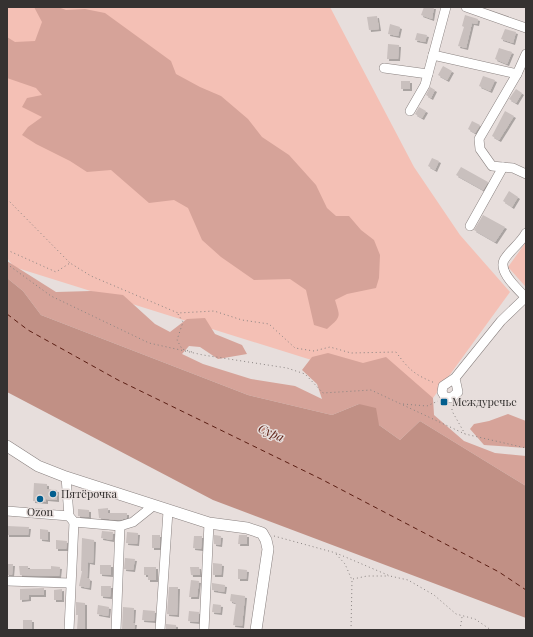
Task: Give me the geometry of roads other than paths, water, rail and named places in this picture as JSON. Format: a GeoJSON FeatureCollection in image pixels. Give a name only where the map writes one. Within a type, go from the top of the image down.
{"type":"FeatureCollection","features":[{"type":"Feature","properties":{"kind":"main road"},"geometry":{"type":"LineString","coordinates":[[7,446],[38,466],[66,477],[209,523],[247,528],[262,533],[266,540],[268,550],[256,630]]}},
{"type":"Feature","properties":{"kind":"street"},"geometry":{"type":"LineString","coordinates":[[410,111],[425,85],[446,7]]}},
{"type":"Feature","properties":{"kind":"street"},"geometry":{"type":"LineString","coordinates":[[466,7],[526,28]]}},
{"type":"Feature","properties":{"kind":"street"},"geometry":{"type":"LineString","coordinates":[[526,54],[517,74],[479,139],[480,149],[492,166],[513,168],[526,174]]}},
{"type":"Feature","properties":{"kind":"street"},"geometry":{"type":"LineString","coordinates":[[433,55],[517,74]]}},
{"type":"Feature","properties":{"kind":"street"},"geometry":{"type":"LineString","coordinates":[[384,68],[428,74]]}},
{"type":"Feature","properties":{"kind":"street"},"geometry":{"type":"LineString","coordinates":[[470,226],[503,167]]}},
{"type":"Feature","properties":{"kind":"street"},"geometry":{"type":"LineString","coordinates":[[455,378],[458,392],[447,397],[442,392],[443,386],[455,378],[501,321],[526,297],[508,277],[503,265],[505,260],[521,242],[526,233]]}},
{"type":"Feature","properties":{"kind":"street"},"geometry":{"type":"LineString","coordinates":[[66,477],[71,519],[69,630]]}},
{"type":"Feature","properties":{"kind":"street"},"geometry":{"type":"LineString","coordinates":[[7,511],[120,526],[133,522],[154,506]]}},
{"type":"Feature","properties":{"kind":"street"},"geometry":{"type":"LineString","coordinates":[[160,630],[168,511]]}},
{"type":"Feature","properties":{"kind":"street"},"geometry":{"type":"LineString","coordinates":[[204,630],[209,523]]}},
{"type":"Feature","properties":{"kind":"street"},"geometry":{"type":"LineString","coordinates":[[116,630],[120,526]]}},
{"type":"Feature","properties":{"kind":"street"},"geometry":{"type":"LineString","coordinates":[[7,581],[70,582]]}},
{"type":"Feature","properties":{"kind":"water","name":"Сура"},"geometry":{"type":"Polygon","coordinates":[[[7,278],[23,291],[41,315],[248,395],[332,415],[359,404],[376,408],[379,425],[400,440],[420,421],[526,486],[526,618],[213,500],[7,392],[7,278]]]}},
{"type":"Feature","properties":{"kind":"place","name":"Междуречье"},"geometry":{"type":"Point","coordinates":[444,402]}},
{"type":"Feature","properties":{"kind":"place","name":"Пятёрочка"},"geometry":{"type":"Point","coordinates":[53,494]}},
{"type":"Feature","properties":{"kind":"place","name":"Ozon"},"geometry":{"type":"Point","coordinates":[40,499]}}]}
